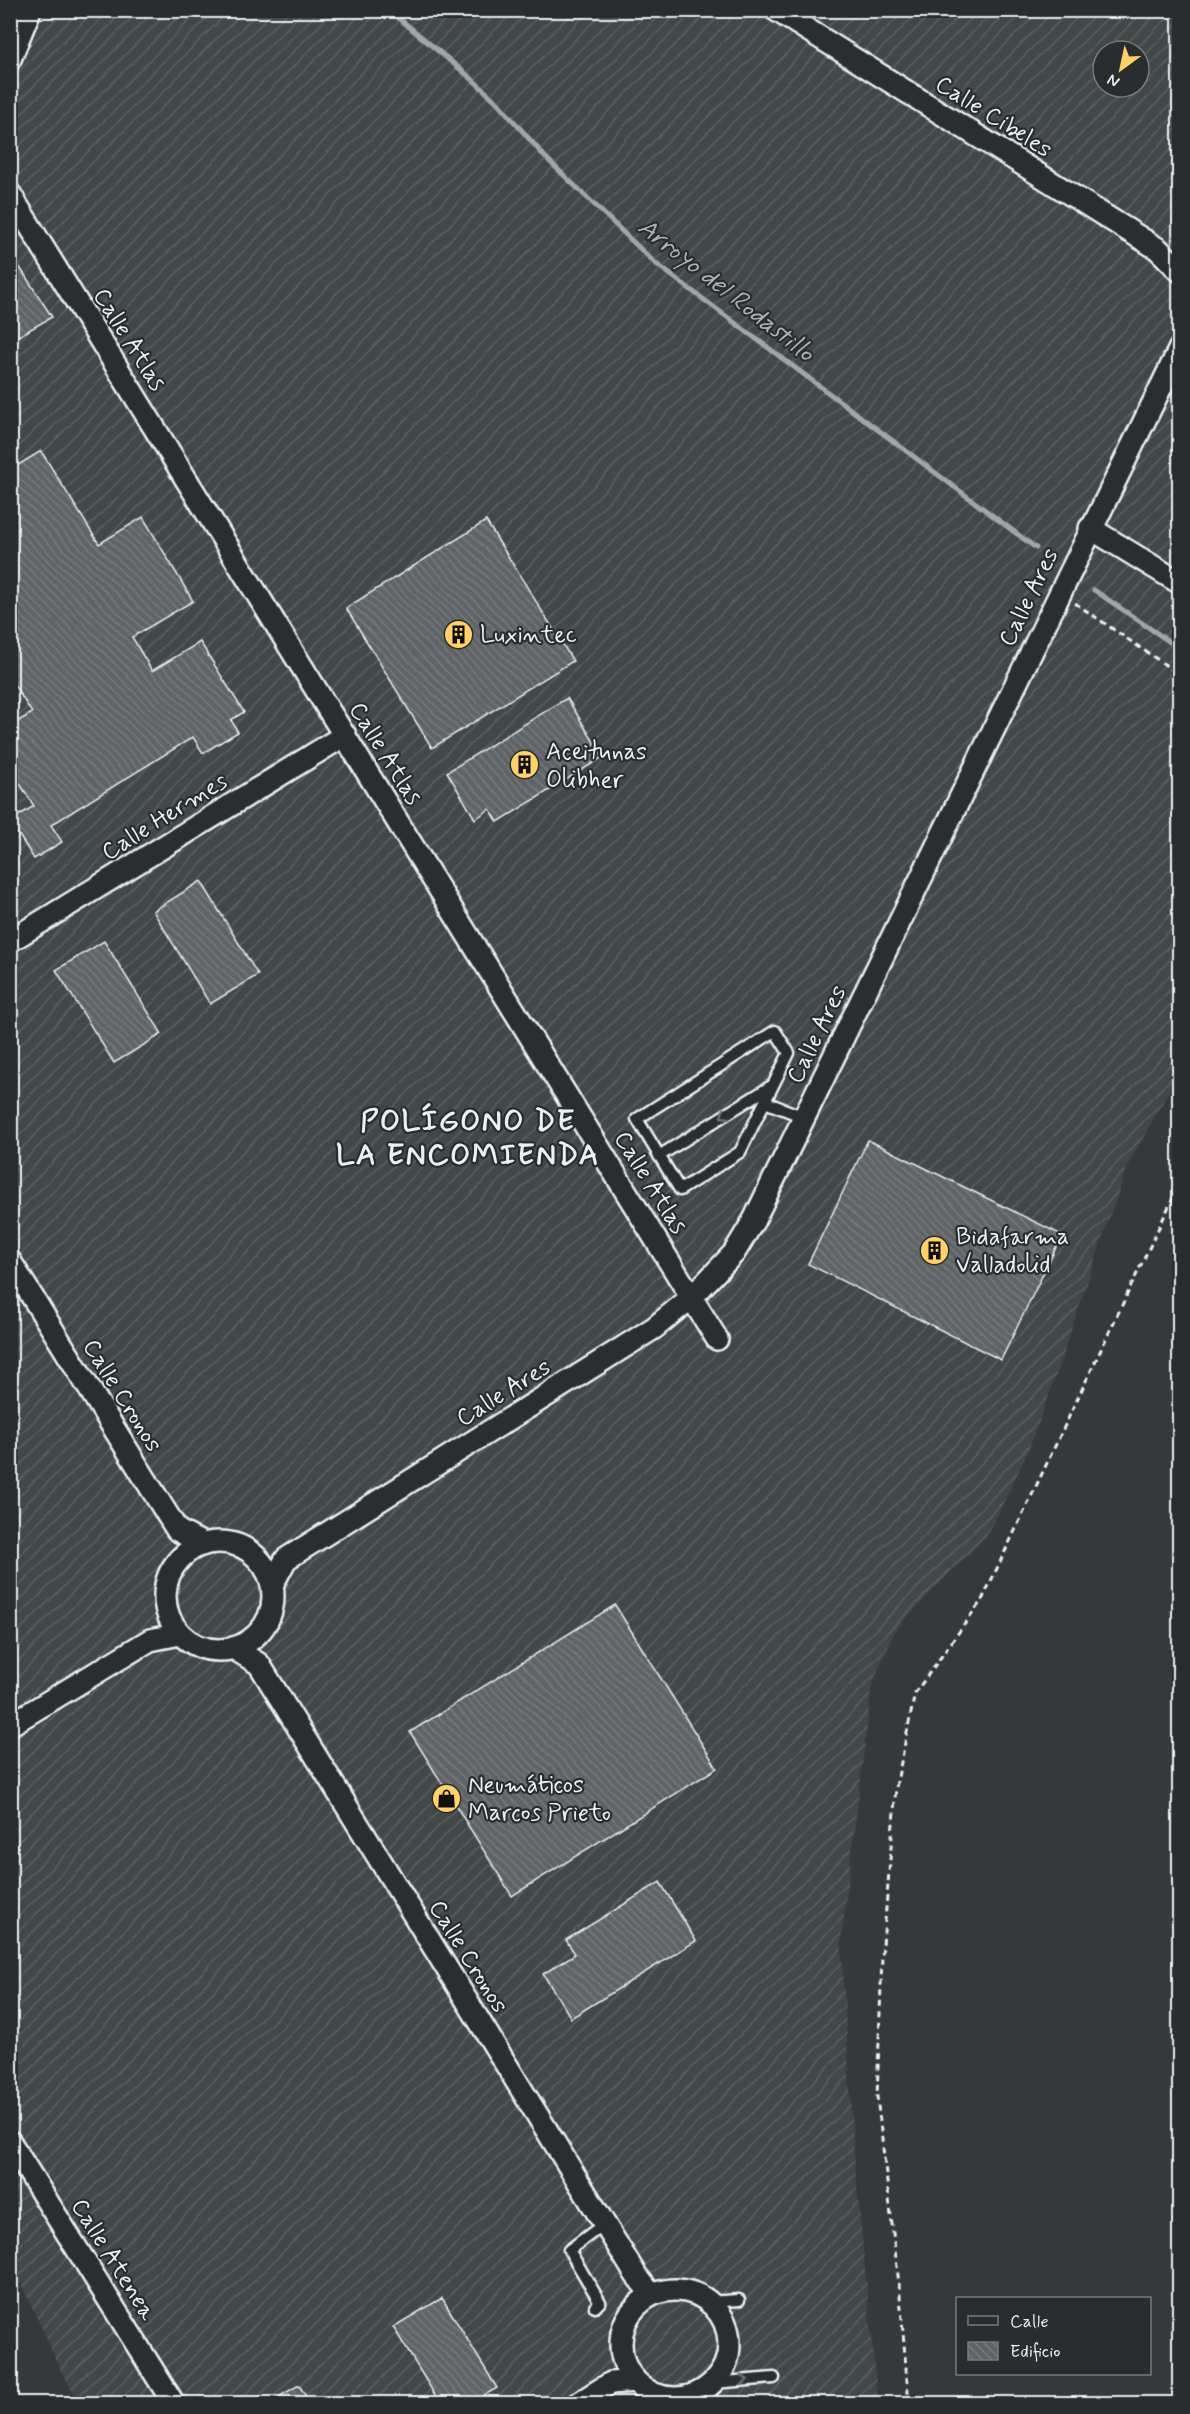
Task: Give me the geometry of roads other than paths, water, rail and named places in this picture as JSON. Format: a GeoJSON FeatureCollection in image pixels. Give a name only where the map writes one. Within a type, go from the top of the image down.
{"type":"FeatureCollection","features":[{"type":"Feature","properties":{"kind":"street"},"geometry":{"type":"LineString","coordinates":[[10,59],[30,10]]}},
{"type":"Feature","properties":{"kind":"street","name":"Calle Cibeles"},"geometry":{"type":"LineString","coordinates":[[776,10],[1158,249],[1179,271]]}},
{"type":"Feature","properties":{"kind":"street","name":"Calle Atlas"},"geometry":{"type":"LineString","coordinates":[[10,194],[717,1339]]}},
{"type":"Feature","properties":{"kind":"street","name":"Calle Ares"},"geometry":{"type":"LineString","coordinates":[[272,1585],[286,1559],[654,1328],[692,1297],[734,1252],[749,1228],[804,1117],[1179,348]]}},
{"type":"Feature","properties":{"kind":"street"},"geometry":{"type":"LineString","coordinates":[[1090,528],[1179,583]]}},
{"type":"Feature","properties":{"kind":"street","name":"Calle Hermes"},"geometry":{"type":"LineString","coordinates":[[10,941],[345,735]]}},
{"type":"Feature","properties":{"kind":"street","name":"Calle Cronos"},"geometry":{"type":"LineString","coordinates":[[10,1261],[177,1530],[203,1544]]}},
{"type":"Feature","properties":{"kind":"street"},"geometry":{"type":"LineString","coordinates":[[177,1530],[179,1559]]}},
{"type":"Feature","properties":{"kind":"street"},"geometry":{"type":"LineString","coordinates":[[227,1542],[239,1545],[259,1559],[272,1585],[273,1602],[268,1618],[259,1632],[248,1642],[233,1648],[219,1650],[192,1643],[180,1634],[167,1610],[166,1583],[179,1559],[190,1550],[203,1544],[227,1542]]}},
{"type":"Feature","properties":{"kind":"street"},"geometry":{"type":"LineString","coordinates":[[259,1559],[286,1559]]}},
{"type":"Feature","properties":{"kind":"street"},"geometry":{"type":"LineString","coordinates":[[150,1640],[167,1610]]}},
{"type":"Feature","properties":{"kind":"street"},"geometry":{"type":"LineString","coordinates":[[259,1632],[259,1664]]}},
{"type":"Feature","properties":{"kind":"street"},"geometry":{"type":"LineString","coordinates":[[10,1725],[150,1640],[180,1634]]}},
{"type":"Feature","properties":{"kind":"street","name":"Calle Cronos"},"geometry":{"type":"LineString","coordinates":[[233,1648],[259,1664],[636,2275],[645,2301]]}},
{"type":"Feature","properties":{"kind":"street","name":"Calle Atenea"},"geometry":{"type":"LineString","coordinates":[[10,2142],[174,2403]]}},
{"type":"Feature","properties":{"kind":"street"},"geometry":{"type":"LineString","coordinates":[[666,2291],[696,2294],[709,2302],[721,2316],[728,2333],[729,2351],[724,2368],[713,2383],[680,2400],[656,2395],[635,2381],[624,2362],[621,2347],[628,2318],[645,2301],[666,2291]]}},
{"type":"Feature","properties":{"kind":"street"},"geometry":{"type":"LineString","coordinates":[[611,2383],[624,2362]]}},
{"type":"Feature","properties":{"kind":"street"},"geometry":{"type":"LineString","coordinates":[[577,2403],[611,2383],[635,2381]]}},
{"type":"Feature","properties":{"kind":"lane"},"geometry":{"type":"LineString","coordinates":[[775,1031],[789,1053],[765,1102],[740,1152],[680,1190],[637,1119],[775,1031]]}},
{"type":"Feature","properties":{"kind":"lane"},"geometry":{"type":"LineString","coordinates":[[659,1156],[773,1084]]}},
{"type":"Feature","properties":{"kind":"lane"},"geometry":{"type":"LineString","coordinates":[[765,1102],[804,1117]]}},
{"type":"Feature","properties":{"kind":"lane"},"geometry":{"type":"LineString","coordinates":[[595,2307],[600,2302],[569,2250],[604,2224]]}},
{"type":"Feature","properties":{"kind":"lane"},"geometry":{"type":"LineString","coordinates":[[709,2302],[738,2300]]}},
{"type":"Feature","properties":{"kind":"lane"},"geometry":{"type":"LineString","coordinates":[[713,2383],[774,2378]]}},
{"type":"Feature","properties":{"kind":"waterway","name":"Arroyo del Rodastillo"},"geometry":{"type":"LineString","coordinates":[[389,10],[498,103],[545,157],[655,263],[1036,548]]}},
{"type":"Feature","properties":{"kind":"waterway","name":"Arroyo del Rodastillo"},"geometry":{"type":"LineString","coordinates":[[1094,590],[1180,649]]}},
{"type":"Feature","properties":{"kind":"place","name":"Luxintec"},"geometry":{"type":"Point","coordinates":[459,634]}},
{"type":"Feature","properties":{"kind":"place","name":"Aceitunas Olibher"},"geometry":{"type":"Point","coordinates":[525,765]}},
{"type":"Feature","properties":{"kind":"place","name":"Bidafarma Valladolid"},"geometry":{"type":"Point","coordinates":[935,1250]}},
{"type":"Feature","properties":{"kind":"place","name":"Neumáticos Marcos Prieto"},"geometry":{"type":"Point","coordinates":[447,1798]}},
{"type":"Feature","properties":{"kind":"district","name":"POLÍGONO DE LA ENCOMIENDA"},"geometry":{"type":"Point","coordinates":[468,1137]}}]}
